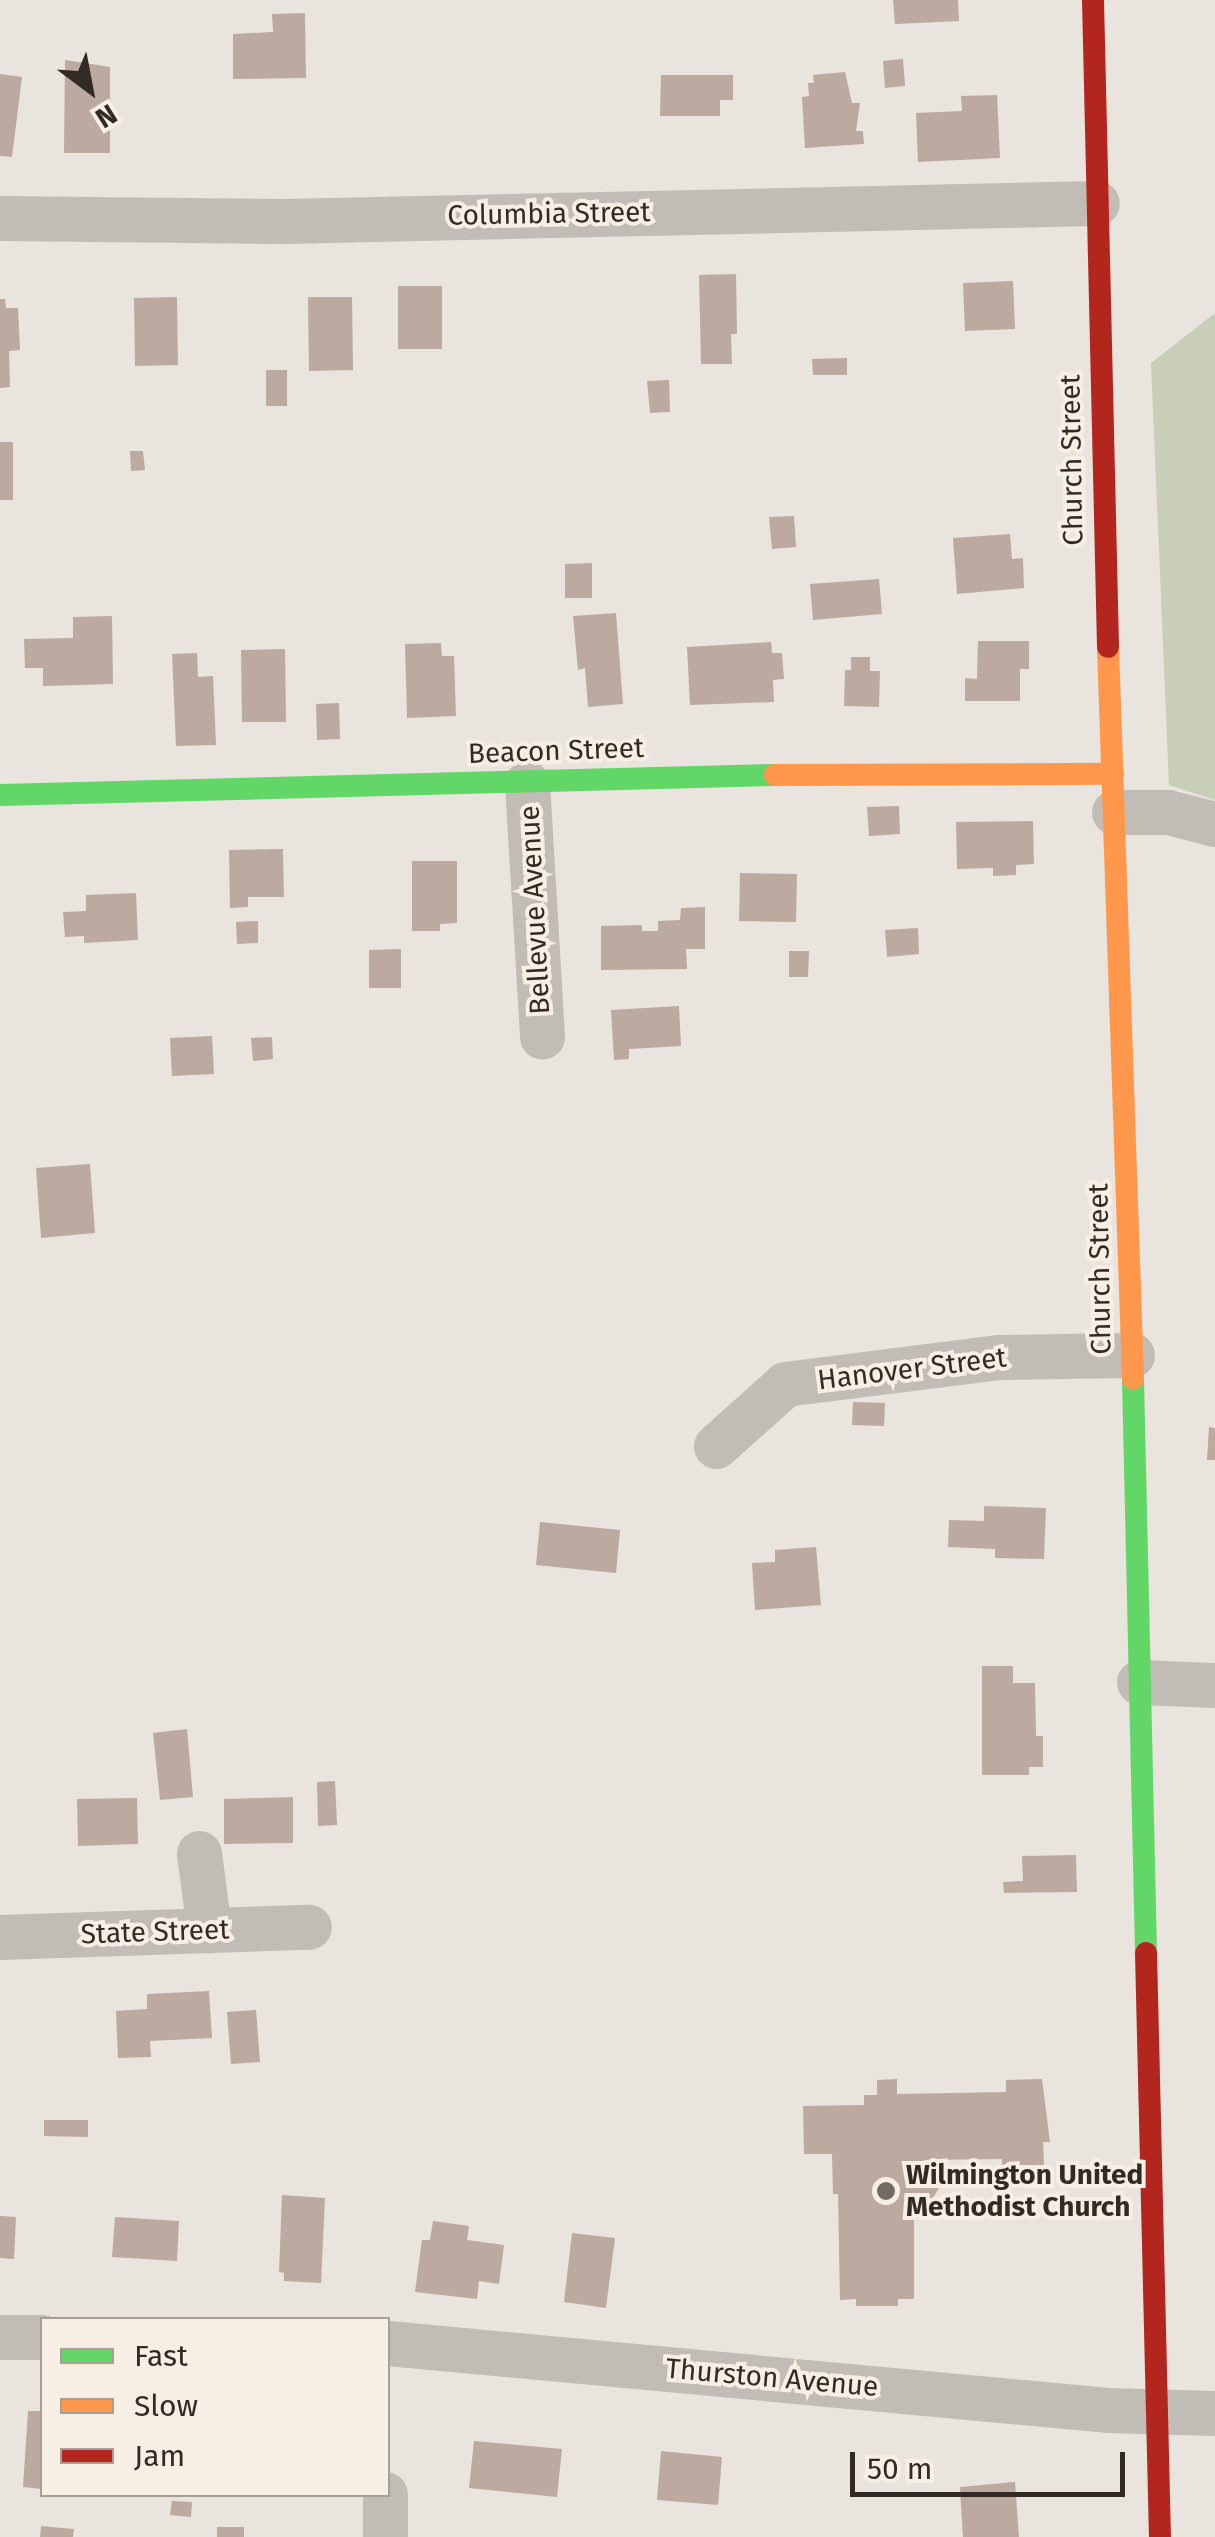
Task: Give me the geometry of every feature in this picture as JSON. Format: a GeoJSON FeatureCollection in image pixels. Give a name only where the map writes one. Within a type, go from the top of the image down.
{"type":"FeatureCollection","features":[{"type":"Feature","properties":{"kind":"main road","name":"Church Street"},"geometry":{"type":"LineString","coordinates":[[1094,0],[1160,2537]]}},
{"type":"Feature","properties":{"kind":"main road","name":"Beacon Street"},"geometry":{"type":"LineString","coordinates":[[0,794],[772,775],[1114,793]]}},
{"type":"Feature","properties":{"kind":"street","name":"Columbia Street"},"geometry":{"type":"LineString","coordinates":[[0,218],[285,221],[1097,203]]}},
{"type":"Feature","properties":{"kind":"street","name":"Bellevue Avenue"},"geometry":{"type":"LineString","coordinates":[[528,783],[542,1037]]}},
{"type":"Feature","properties":{"kind":"street"},"geometry":{"type":"LineString","coordinates":[[1114,793],[1215,824]]}},
{"type":"Feature","properties":{"kind":"street","name":"Hanover Street"},"geometry":{"type":"LineString","coordinates":[[716,1446],[784,1384],[998,1357],[1132,1354]]}},
{"type":"Feature","properties":{"kind":"street"},"geometry":{"type":"LineString","coordinates":[[1138,1682],[1215,1684]]}},
{"type":"Feature","properties":{"kind":"street"},"geometry":{"type":"LineString","coordinates":[[199,1853],[208,1930]]}},
{"type":"Feature","properties":{"kind":"street","name":"State Street"},"geometry":{"type":"LineString","coordinates":[[0,1937],[309,1927]]}},
{"type":"Feature","properties":{"kind":"street"},"geometry":{"type":"LineString","coordinates":[[0,2337],[40,2337]]}},
{"type":"Feature","properties":{"kind":"street","name":"Thurston Avenue"},"geometry":{"type":"LineString","coordinates":[[390,2344],[1107,2410],[1157,2408],[1215,2414]]}},
{"type":"Feature","properties":{"kind":"street"},"geometry":{"type":"LineString","coordinates":[[385,2497],[386,2537]]}},
{"type":"Feature","properties":{"kind":"green space"},"geometry":{"type":"Polygon","coordinates":[[[1215,313],[1215,800],[1169,785],[1151,363],[1215,313]]]}},
{"type":"Feature","properties":{"kind":"building"},"geometry":{"type":"Polygon","coordinates":[[[893,0],[958,0],[959,21],[895,24],[893,0]]]}},
{"type":"Feature","properties":{"kind":"building"},"geometry":{"type":"Polygon","coordinates":[[[305,13],[306,78],[233,79],[233,34],[273,32],[272,14],[305,13]]]}},
{"type":"Feature","properties":{"kind":"building"},"geometry":{"type":"Polygon","coordinates":[[[903,59],[905,86],[885,88],[883,61],[903,59]]]}},
{"type":"Feature","properties":{"kind":"building"},"geometry":{"type":"Polygon","coordinates":[[[65,60],[110,67],[110,153],[64,153],[65,60]]]}},
{"type":"Feature","properties":{"kind":"building"},"geometry":{"type":"Polygon","coordinates":[[[845,72],[852,103],[860,103],[856,131],[863,131],[864,144],[805,148],[802,97],[809,96],[808,83],[814,83],[813,75],[845,72]]]}},
{"type":"Feature","properties":{"kind":"building"},"geometry":{"type":"Polygon","coordinates":[[[0,74],[22,77],[12,157],[0,156],[0,74]]]}},
{"type":"Feature","properties":{"kind":"building"},"geometry":{"type":"Polygon","coordinates":[[[661,75],[733,75],[733,100],[720,100],[720,116],[660,116],[661,75]]]}},
{"type":"Feature","properties":{"kind":"building"},"geometry":{"type":"Polygon","coordinates":[[[997,95],[1000,158],[918,162],[916,113],[962,111],[961,96],[997,95]]]}},
{"type":"Feature","properties":{"kind":"building"},"geometry":{"type":"Polygon","coordinates":[[[736,274],[737,334],[731,334],[732,364],[701,364],[699,275],[736,274]]]}},
{"type":"Feature","properties":{"kind":"building"},"geometry":{"type":"Polygon","coordinates":[[[1013,281],[1015,329],[965,331],[963,283],[1013,281]]]}},
{"type":"Feature","properties":{"kind":"building"},"geometry":{"type":"Polygon","coordinates":[[[398,286],[442,286],[442,349],[398,349],[398,286]]]}},
{"type":"Feature","properties":{"kind":"building"},"geometry":{"type":"Polygon","coordinates":[[[177,297],[178,365],[135,366],[134,298],[177,297]]]}},
{"type":"Feature","properties":{"kind":"building"},"geometry":{"type":"Polygon","coordinates":[[[308,297],[352,297],[353,370],[309,371],[308,297]]]}},
{"type":"Feature","properties":{"kind":"building"},"geometry":{"type":"Polygon","coordinates":[[[0,299],[5,299],[6,308],[18,308],[20,350],[9,351],[10,387],[0,388],[0,299]]]}},
{"type":"Feature","properties":{"kind":"building"},"geometry":{"type":"Polygon","coordinates":[[[847,358],[847,375],[813,375],[812,359],[847,358]]]}},
{"type":"Feature","properties":{"kind":"building"},"geometry":{"type":"Polygon","coordinates":[[[266,370],[287,370],[287,406],[266,406],[266,370]]]}},
{"type":"Feature","properties":{"kind":"building"},"geometry":{"type":"Polygon","coordinates":[[[669,380],[670,412],[650,413],[647,381],[669,380]]]}},
{"type":"Feature","properties":{"kind":"building"},"geometry":{"type":"Polygon","coordinates":[[[0,442],[13,442],[13,500],[0,500],[0,442]]]}},
{"type":"Feature","properties":{"kind":"building"},"geometry":{"type":"Polygon","coordinates":[[[130,451],[143,451],[145,470],[131,471],[130,451]]]}},
{"type":"Feature","properties":{"kind":"building"},"geometry":{"type":"Polygon","coordinates":[[[794,516],[796,547],[772,549],[769,517],[794,516]]]}},
{"type":"Feature","properties":{"kind":"building"},"geometry":{"type":"Polygon","coordinates":[[[1010,534],[1012,559],[1023,558],[1024,588],[957,594],[953,538],[1010,534]]]}},
{"type":"Feature","properties":{"kind":"building"},"geometry":{"type":"Polygon","coordinates":[[[592,563],[592,598],[565,598],[565,564],[592,563]]]}},
{"type":"Feature","properties":{"kind":"building"},"geometry":{"type":"Polygon","coordinates":[[[879,579],[882,614],[813,620],[810,584],[879,579]]]}},
{"type":"Feature","properties":{"kind":"building"},"geometry":{"type":"Polygon","coordinates":[[[616,613],[623,704],[588,707],[585,668],[578,670],[573,616],[616,613]]]}},
{"type":"Feature","properties":{"kind":"building"},"geometry":{"type":"Polygon","coordinates":[[[112,616],[113,684],[43,686],[43,668],[25,668],[24,639],[73,638],[73,617],[112,616]]]}},
{"type":"Feature","properties":{"kind":"building"},"geometry":{"type":"Polygon","coordinates":[[[978,641],[1029,641],[1029,669],[1020,669],[1020,701],[965,701],[965,678],[977,679],[978,641]]]}},
{"type":"Feature","properties":{"kind":"building"},"geometry":{"type":"Polygon","coordinates":[[[771,642],[772,653],[782,653],[784,679],[773,680],[774,702],[690,705],[687,647],[771,642]]]}},
{"type":"Feature","properties":{"kind":"building"},"geometry":{"type":"Polygon","coordinates":[[[441,643],[442,656],[454,656],[456,716],[407,718],[405,644],[441,643]]]}},
{"type":"Feature","properties":{"kind":"building"},"geometry":{"type":"Polygon","coordinates":[[[285,649],[286,722],[242,722],[241,650],[285,649]]]}},
{"type":"Feature","properties":{"kind":"building"},"geometry":{"type":"Polygon","coordinates":[[[197,653],[198,677],[213,676],[216,745],[176,746],[172,654],[197,653]]]}},
{"type":"Feature","properties":{"kind":"building"},"geometry":{"type":"Polygon","coordinates":[[[851,657],[870,657],[870,671],[880,671],[879,707],[844,706],[845,670],[851,670],[851,657]]]}},
{"type":"Feature","properties":{"kind":"building"},"geometry":{"type":"Polygon","coordinates":[[[339,703],[340,739],[317,740],[316,704],[339,703]]]}},
{"type":"Feature","properties":{"kind":"building"},"geometry":{"type":"Polygon","coordinates":[[[899,806],[900,834],[869,836],[867,807],[899,806]]]}},
{"type":"Feature","properties":{"kind":"building"},"geometry":{"type":"Polygon","coordinates":[[[1033,821],[1034,864],[1016,865],[1016,875],[993,876],[993,868],[957,869],[956,822],[1033,821]]]}},
{"type":"Feature","properties":{"kind":"building"},"geometry":{"type":"Polygon","coordinates":[[[283,849],[284,897],[248,897],[248,907],[230,908],[229,850],[283,849]]]}},
{"type":"Feature","properties":{"kind":"building"},"geometry":{"type":"Polygon","coordinates":[[[412,861],[457,861],[457,923],[440,924],[440,931],[412,931],[412,861]]]}},
{"type":"Feature","properties":{"kind":"building"},"geometry":{"type":"Polygon","coordinates":[[[740,873],[797,874],[796,922],[739,921],[740,873]]]}},
{"type":"Feature","properties":{"kind":"building"},"geometry":{"type":"Polygon","coordinates":[[[136,893],[138,940],[84,943],[84,936],[65,937],[63,912],[86,911],[86,895],[136,893]]]}},
{"type":"Feature","properties":{"kind":"building"},"geometry":{"type":"Polygon","coordinates":[[[705,907],[705,949],[686,949],[687,969],[601,970],[601,926],[642,925],[642,931],[658,931],[658,921],[680,920],[681,908],[705,907]]]}},
{"type":"Feature","properties":{"kind":"building"},"geometry":{"type":"Polygon","coordinates":[[[258,921],[258,943],[237,944],[236,922],[258,921]]]}},
{"type":"Feature","properties":{"kind":"building"},"geometry":{"type":"Polygon","coordinates":[[[918,928],[919,954],[887,957],[885,930],[918,928]]]}},
{"type":"Feature","properties":{"kind":"building"},"geometry":{"type":"Polygon","coordinates":[[[401,949],[401,988],[369,988],[369,950],[401,949]]]}},
{"type":"Feature","properties":{"kind":"building"},"geometry":{"type":"Polygon","coordinates":[[[789,951],[809,951],[808,977],[789,977],[789,951]]]}},
{"type":"Feature","properties":{"kind":"building"},"geometry":{"type":"Polygon","coordinates":[[[679,1006],[681,1046],[629,1049],[629,1059],[614,1060],[611,1010],[679,1006]]]}},
{"type":"Feature","properties":{"kind":"building"},"geometry":{"type":"Polygon","coordinates":[[[212,1036],[214,1074],[172,1076],[170,1038],[212,1036]]]}},
{"type":"Feature","properties":{"kind":"building"},"geometry":{"type":"Polygon","coordinates":[[[272,1037],[273,1059],[253,1061],[251,1038],[272,1037]]]}},
{"type":"Feature","properties":{"kind":"building"},"geometry":{"type":"Polygon","coordinates":[[[90,1164],[95,1233],[41,1238],[36,1168],[90,1164]]]}},
{"type":"Feature","properties":{"kind":"building"},"geometry":{"type":"Polygon","coordinates":[[[853,1402],[885,1403],[884,1426],[852,1425],[853,1402]]]}},
{"type":"Feature","properties":{"kind":"building"},"geometry":{"type":"Polygon","coordinates":[[[1209,1427],[1215,1428],[1215,1460],[1207,1460],[1209,1427]]]}},
{"type":"Feature","properties":{"kind":"building"},"geometry":{"type":"Polygon","coordinates":[[[984,1506],[1046,1508],[1044,1559],[995,1558],[995,1549],[948,1547],[949,1520],[984,1521],[984,1506]]]}},
{"type":"Feature","properties":{"kind":"building"},"geometry":{"type":"Polygon","coordinates":[[[540,1522],[620,1530],[616,1573],[536,1565],[540,1522]]]}},
{"type":"Feature","properties":{"kind":"building"},"geometry":{"type":"Polygon","coordinates":[[[816,1547],[821,1605],[755,1610],[752,1563],[775,1562],[775,1550],[816,1547]]]}},
{"type":"Feature","properties":{"kind":"building"},"geometry":{"type":"Polygon","coordinates":[[[982,1666],[1013,1666],[1013,1683],[1035,1683],[1036,1736],[1043,1736],[1043,1767],[1029,1767],[1029,1775],[982,1775],[982,1666]]]}},
{"type":"Feature","properties":{"kind":"building"},"geometry":{"type":"Polygon","coordinates":[[[187,1729],[193,1797],[160,1800],[153,1733],[187,1729]]]}},
{"type":"Feature","properties":{"kind":"building"},"geometry":{"type":"Polygon","coordinates":[[[335,1781],[337,1825],[318,1826],[317,1782],[335,1781]]]}},
{"type":"Feature","properties":{"kind":"building"},"geometry":{"type":"Polygon","coordinates":[[[293,1797],[293,1843],[224,1844],[224,1799],[293,1797]]]}},
{"type":"Feature","properties":{"kind":"building"},"geometry":{"type":"Polygon","coordinates":[[[137,1798],[138,1844],[78,1846],[77,1799],[137,1798]]]}},
{"type":"Feature","properties":{"kind":"building"},"geometry":{"type":"Polygon","coordinates":[[[1076,1855],[1077,1892],[1004,1893],[1003,1882],[1023,1881],[1022,1856],[1076,1855]]]}},
{"type":"Feature","properties":{"kind":"building"},"geometry":{"type":"Polygon","coordinates":[[[209,1991],[212,2038],[150,2041],[151,2057],[118,2058],[116,2011],[147,2009],[147,1994],[209,1991]]]}},
{"type":"Feature","properties":{"kind":"building"},"geometry":{"type":"Polygon","coordinates":[[[256,2010],[260,2062],[231,2064],[227,2012],[256,2010]]]}},
{"type":"Feature","properties":{"kind":"building","name":"Wilmington United Methodist Church"},"geometry":{"type":"Polygon","coordinates":[[[897,2079],[897,2094],[1006,2092],[1006,2080],[1042,2079],[1050,2142],[1043,2142],[1044,2165],[1002,2166],[1002,2159],[924,2160],[923,2168],[935,2175],[939,2188],[931,2201],[914,2203],[914,2299],[898,2299],[898,2306],[856,2306],[856,2299],[840,2300],[838,2194],[833,2194],[832,2154],[804,2154],[803,2106],[864,2105],[864,2095],[877,2095],[877,2080],[897,2079]]]}},
{"type":"Feature","properties":{"kind":"building"},"geometry":{"type":"Polygon","coordinates":[[[44,2120],[88,2120],[88,2137],[44,2136],[44,2120]]]}},
{"type":"Feature","properties":{"kind":"building"},"geometry":{"type":"Polygon","coordinates":[[[282,2195],[325,2198],[321,2283],[284,2281],[284,2273],[279,2272],[282,2195]]]}},
{"type":"Feature","properties":{"kind":"building"},"geometry":{"type":"Polygon","coordinates":[[[0,2216],[16,2217],[14,2259],[0,2258],[0,2216]]]}},
{"type":"Feature","properties":{"kind":"building"},"geometry":{"type":"Polygon","coordinates":[[[115,2217],[179,2221],[177,2261],[112,2257],[115,2217]]]}},
{"type":"Feature","properties":{"kind":"building"},"geometry":{"type":"Polygon","coordinates":[[[433,2221],[469,2226],[467,2240],[504,2245],[499,2284],[479,2281],[477,2299],[415,2292],[422,2240],[430,2240],[433,2221]]]}},
{"type":"Feature","properties":{"kind":"building"},"geometry":{"type":"Polygon","coordinates":[[[572,2233],[615,2238],[606,2308],[564,2302],[572,2233]]]}},
{"type":"Feature","properties":{"kind":"building"},"geometry":{"type":"Polygon","coordinates":[[[28,2411],[40,2411],[40,2489],[23,2487],[28,2411]]]}},
{"type":"Feature","properties":{"kind":"building"},"geometry":{"type":"Polygon","coordinates":[[[474,2441],[562,2449],[557,2497],[469,2488],[474,2441]]]}},
{"type":"Feature","properties":{"kind":"building"},"geometry":{"type":"Polygon","coordinates":[[[661,2451],[722,2457],[718,2505],[657,2500],[661,2451]]]}},
{"type":"Feature","properties":{"kind":"building"},"geometry":{"type":"Polygon","coordinates":[[[1015,2482],[1019,2537],[963,2537],[960,2487],[1015,2482]]]}},
{"type":"Feature","properties":{"kind":"building"},"geometry":{"type":"Polygon","coordinates":[[[172,2501],[192,2502],[191,2517],[170,2515],[172,2501]]]}},
{"type":"Feature","properties":{"kind":"building"},"geometry":{"type":"Polygon","coordinates":[[[41,2526],[74,2529],[73,2537],[40,2537],[41,2526]]]}},
{"type":"Feature","properties":{"kind":"building"},"geometry":{"type":"Polygon","coordinates":[[[217,2527],[244,2527],[244,2537],[217,2537],[217,2527]]]}},
{"type":"Feature","properties":{"kind":"traffic: fast"},"geometry":{"type":"LineString","coordinates":[[0,795],[775,775]]}},
{"type":"Feature","properties":{"kind":"traffic: fast"},"geometry":{"type":"LineString","coordinates":[[1133,1379],[1146,1953]]}},
{"type":"Feature","properties":{"kind":"traffic: slow"},"geometry":{"type":"LineString","coordinates":[[1108,647],[1133,1379]]}},
{"type":"Feature","properties":{"kind":"traffic: slow"},"geometry":{"type":"LineString","coordinates":[[775,775],[1113,774]]}},
{"type":"Feature","properties":{"kind":"traffic: jam"},"geometry":{"type":"LineString","coordinates":[[1093,0],[1108,647]]}},
{"type":"Feature","properties":{"kind":"traffic: jam"},"geometry":{"type":"LineString","coordinates":[[1146,1953],[1160,2537]]}},
{"type":"Feature","properties":{"kind":"place","name":"Wilmington United Methodist Church"},"geometry":{"type":"Point","coordinates":[886,2191]}}]}
